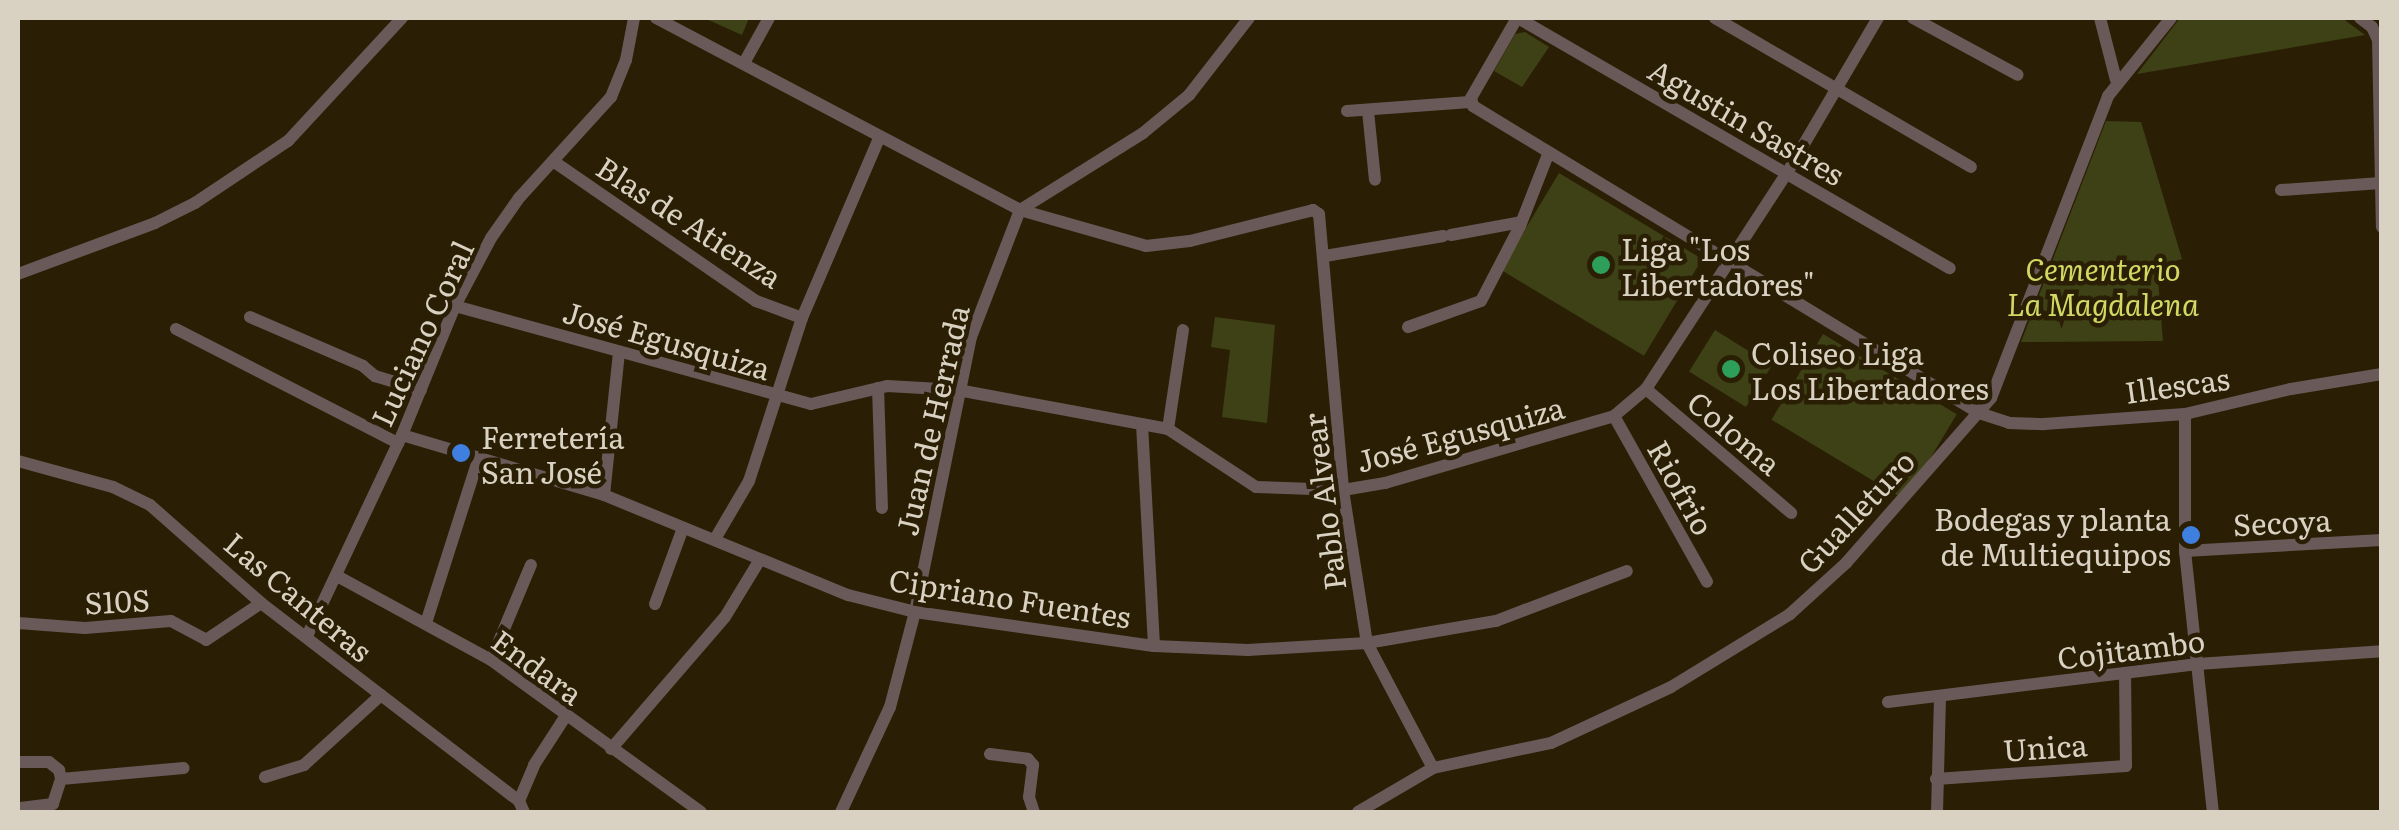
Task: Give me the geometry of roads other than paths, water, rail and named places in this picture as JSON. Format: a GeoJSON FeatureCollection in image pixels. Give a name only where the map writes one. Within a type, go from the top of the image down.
{"type":"FeatureCollection","features":[{"type":"Feature","properties":{"kind":"street"},"geometry":{"type":"LineString","coordinates":[[18,274],[155,223],[195,203],[288,141],[402,18]]}},
{"type":"Feature","properties":{"kind":"street","name":"Luciano Coral"},"geometry":{"type":"LineString","coordinates":[[307,636],[400,438],[455,306],[491,238],[553,160],[611,97],[626,60],[634,18]]}},
{"type":"Feature","properties":{"kind":"street"},"geometry":{"type":"LineString","coordinates":[[656,18],[1020,210],[1143,133],[1189,96],[1249,18]]}},
{"type":"Feature","properties":{"kind":"street"},"geometry":{"type":"LineString","coordinates":[[744,63],[770,18]]}},
{"type":"Feature","properties":{"kind":"street"},"geometry":{"type":"LineString","coordinates":[[1347,112],[1472,104],[1518,18]]}},
{"type":"Feature","properties":{"kind":"street","name":"Agustin Sastres"},"geometry":{"type":"LineString","coordinates":[[1518,18],[1950,268]]}},
{"type":"Feature","properties":{"kind":"street"},"geometry":{"type":"LineString","coordinates":[[1715,18],[1971,167]]}},
{"type":"Feature","properties":{"kind":"street","name":"José Egusquiza"},"geometry":{"type":"LineString","coordinates":[[455,306],[816,404],[878,388],[958,390],[1168,429],[1246,485],[1343,490],[1385,483],[1614,416],[1646,389],[1787,173],[1878,18]]}},
{"type":"Feature","properties":{"kind":"street"},"geometry":{"type":"LineString","coordinates":[[1913,18],[2018,75]]}},
{"type":"Feature","properties":{"kind":"street"},"geometry":{"type":"LineString","coordinates":[[2100,18],[2116,80]]}},
{"type":"Feature","properties":{"kind":"street","name":"Gualleturo"},"geometry":{"type":"LineString","coordinates":[[1358,812],[1433,768],[1516,752],[1590,728],[1671,687],[1790,614],[1846,563],[1991,398],[2116,80],[2170,18]]}},
{"type":"Feature","properties":{"kind":"street"},"geometry":{"type":"LineString","coordinates":[[2360,18],[2372,26],[2378,40],[2382,227]]}},
{"type":"Feature","properties":{"kind":"street","name":"Illescas"},"geometry":{"type":"LineString","coordinates":[[1472,104],[1979,413],[2008,422],[2044,424],[2185,414],[2292,389],[2382,374]]}},
{"type":"Feature","properties":{"kind":"street"},"geometry":{"type":"LineString","coordinates":[[1368,112],[1375,180]]}},
{"type":"Feature","properties":{"kind":"street"},"geometry":{"type":"LineString","coordinates":[[716,539],[749,481],[802,318],[879,138]]}},
{"type":"Feature","properties":{"kind":"street"},"geometry":{"type":"LineString","coordinates":[[1408,327],[1481,302],[1521,222],[1549,152]]}},
{"type":"Feature","properties":{"kind":"street","name":"Blas de Atienza"},"geometry":{"type":"LineString","coordinates":[[553,160],[756,301],[802,318]]}},
{"type":"Feature","properties":{"kind":"street"},"geometry":{"type":"LineString","coordinates":[[2281,190],[2381,183]]}},
{"type":"Feature","properties":{"kind":"street","name":"Pablo Alvear"},"geometry":{"type":"LineString","coordinates":[[1020,210],[1146,246],[1190,241],[1313,210],[1319,214],[1343,490],[1367,643],[1433,768]]}},
{"type":"Feature","properties":{"kind":"street","name":"Juan de Herrada"},"geometry":{"type":"LineString","coordinates":[[840,812],[890,707],[915,612],[971,337],[1020,210]]}},
{"type":"Feature","properties":{"kind":"street"},"geometry":{"type":"LineString","coordinates":[[1325,256],[1521,222]]}},
{"type":"Feature","properties":{"kind":"street"},"geometry":{"type":"LineString","coordinates":[[250,317],[363,366],[376,376],[421,390]]}},
{"type":"Feature","properties":{"kind":"street","name":"Cipriano Fuentes"},"geometry":{"type":"LineString","coordinates":[[176,328],[400,438],[604,494],[716,539],[759,561],[848,594],[915,612],[1154,646],[1248,650],[1367,643],[1496,621],[1627,571]]}},
{"type":"Feature","properties":{"kind":"street"},"geometry":{"type":"LineString","coordinates":[[1168,429],[1182,330]]}},
{"type":"Feature","properties":{"kind":"street"},"geometry":{"type":"LineString","coordinates":[[604,494],[619,352]]}},
{"type":"Feature","properties":{"kind":"street"},"geometry":{"type":"LineString","coordinates":[[878,388],[882,508]]}},
{"type":"Feature","properties":{"kind":"street","name":"Coloma"},"geometry":{"type":"LineString","coordinates":[[1646,389],[1791,513]]}},
{"type":"Feature","properties":{"kind":"street"},"geometry":{"type":"LineString","coordinates":[[2185,414],[2185,552],[2214,812]]}},
{"type":"Feature","properties":{"kind":"street","name":"Riofrio"},"geometry":{"type":"LineString","coordinates":[[1614,416],[1707,582]]}},
{"type":"Feature","properties":{"kind":"street"},"geometry":{"type":"LineString","coordinates":[[1142,424],[1154,646]]}},
{"type":"Feature","properties":{"kind":"street"},"geometry":{"type":"LineString","coordinates":[[426,623],[479,457]]}},
{"type":"Feature","properties":{"kind":"street","name":"Las Canteras"},"geometry":{"type":"LineString","coordinates":[[18,462],[114,487],[150,505],[262,603],[522,807]]}},
{"type":"Feature","properties":{"kind":"street"},"geometry":{"type":"LineString","coordinates":[[656,604],[683,528]]}},
{"type":"Feature","properties":{"kind":"street","name":"Secoya"},"geometry":{"type":"LineString","coordinates":[[2185,552],[2382,540]]}},
{"type":"Feature","properties":{"kind":"street"},"geometry":{"type":"LineString","coordinates":[[611,749],[725,617],[759,561]]}},
{"type":"Feature","properties":{"kind":"street"},"geometry":{"type":"LineString","coordinates":[[491,660],[531,565]]}},
{"type":"Feature","properties":{"kind":"street","name":"Endara"},"geometry":{"type":"LineString","coordinates":[[337,576],[491,660],[702,812]]}},
{"type":"Feature","properties":{"kind":"street","name":"S10S"},"geometry":{"type":"LineString","coordinates":[[18,624],[84,628],[171,621],[206,640],[262,603]]}},
{"type":"Feature","properties":{"kind":"street","name":"Cojitambo"},"geometry":{"type":"LineString","coordinates":[[1888,702],[2198,664],[2382,651]]}},
{"type":"Feature","properties":{"kind":"street","name":"Unica"},"geometry":{"type":"LineString","coordinates":[[1936,779],[2126,766],[2124,675]]}},
{"type":"Feature","properties":{"kind":"street"},"geometry":{"type":"LineString","coordinates":[[265,776],[304,765],[381,696]]}},
{"type":"Feature","properties":{"kind":"street"},"geometry":{"type":"LineString","coordinates":[[1937,812],[1940,698]]}},
{"type":"Feature","properties":{"kind":"street"},"geometry":{"type":"LineString","coordinates":[[522,807],[534,765],[565,717]]}},
{"type":"Feature","properties":{"kind":"street"},"geometry":{"type":"LineString","coordinates":[[990,754],[1020,757],[1034,766],[1029,797],[1034,812]]}},
{"type":"Feature","properties":{"kind":"street"},"geometry":{"type":"LineString","coordinates":[[18,762],[49,762],[58,770],[61,780],[53,804],[18,808]]}},
{"type":"Feature","properties":{"kind":"street"},"geometry":{"type":"LineString","coordinates":[[61,780],[184,768]]}},
{"type":"Feature","properties":{"kind":"place","name":"Liga \"Los Libertadores\""},"geometry":{"type":"Point","coordinates":[1601,265]}},
{"type":"Feature","properties":{"kind":"place","name":"Coliseo Liga Los Libertadores"},"geometry":{"type":"Point","coordinates":[1731,369]}},
{"type":"Feature","properties":{"kind":"place","name":"Ferretería San José"},"geometry":{"type":"Point","coordinates":[461,453]}},
{"type":"Feature","properties":{"kind":"place","name":"Bodegas y planta de Multiequipos"},"geometry":{"type":"Point","coordinates":[2191,535]}},
{"type":"Feature","properties":{"kind":"park label","name":"Cementerio La Magdalena"},"geometry":{"type":"Point","coordinates":[2103,285]}}]}
